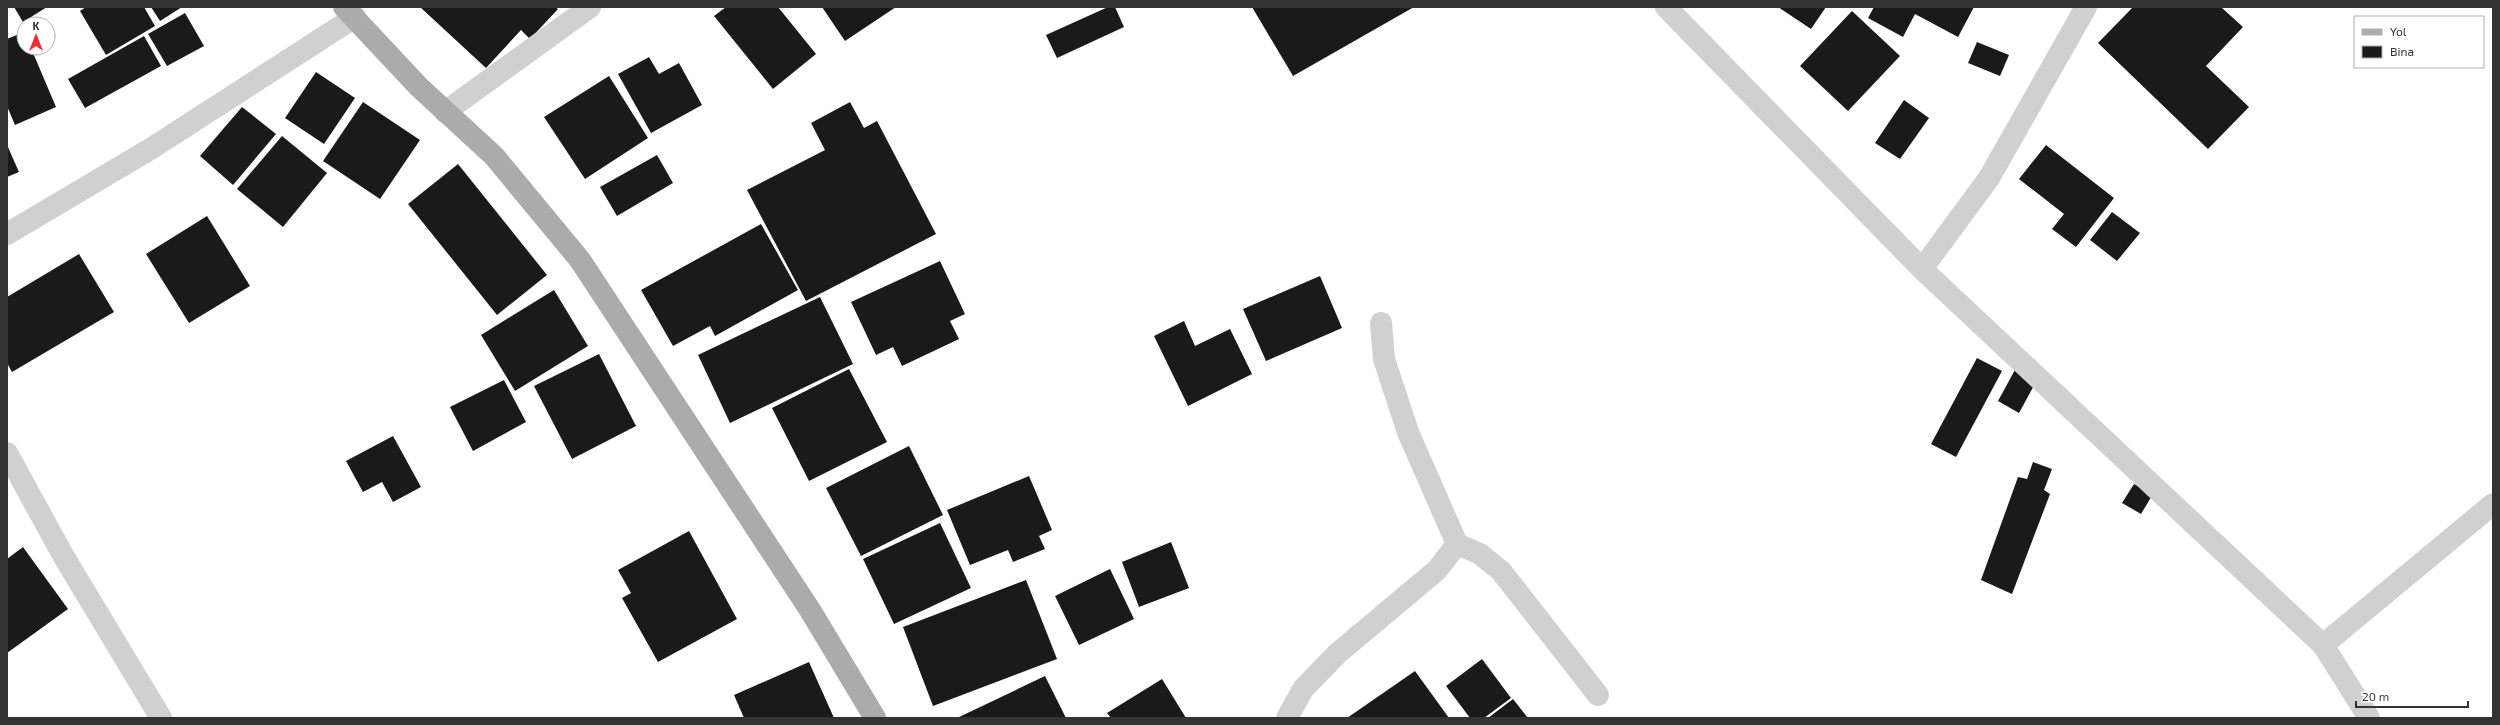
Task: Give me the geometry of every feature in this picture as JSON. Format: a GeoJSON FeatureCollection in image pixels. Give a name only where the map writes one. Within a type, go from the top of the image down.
{"type":"FeatureCollection","features":[{"type":"Feature","properties":{"kind":"main road"},"geometry":{"type":"LineString","coordinates":[[350,12],[419,87],[494,156],[580,260],[810,610],[875,718]]}},
{"type":"Feature","properties":{"kind":"street"},"geometry":{"type":"LineString","coordinates":[[445,112],[590,7]]}},
{"type":"Feature","properties":{"kind":"street"},"geometry":{"type":"LineString","coordinates":[[1666,7],[1922,269],[2323,645],[2369,718]]}},
{"type":"Feature","properties":{"kind":"street"},"geometry":{"type":"LineString","coordinates":[[1922,269],[1989,178],[2086,7]]}},
{"type":"Feature","properties":{"kind":"street"},"geometry":{"type":"LineString","coordinates":[[7,234],[152,148],[350,12]]}},
{"type":"Feature","properties":{"kind":"street"},"geometry":{"type":"LineString","coordinates":[[1381,323],[1384,359],[1408,432],[1457,544],[1480,554],[1501,571],[1598,695]]}},
{"type":"Feature","properties":{"kind":"street"},"geometry":{"type":"LineString","coordinates":[[7,453],[64,557],[161,718]]}},
{"type":"Feature","properties":{"kind":"street"},"geometry":{"type":"LineString","coordinates":[[2323,645],[2493,504]]}},
{"type":"Feature","properties":{"kind":"street"},"geometry":{"type":"LineString","coordinates":[[1287,718],[1303,689],[1338,653],[1437,570],[1457,544]]}},
{"type":"Feature","properties":{"kind":"building"},"geometry":{"type":"Polygon","coordinates":[[[14,7],[47,7],[33,16],[19,16],[14,7]]]}},
{"type":"Feature","properties":{"kind":"building"},"geometry":{"type":"Polygon","coordinates":[[[86,7],[144,7],[155,26],[106,55],[80,11],[86,7]]]}},
{"type":"Feature","properties":{"kind":"building"},"geometry":{"type":"Polygon","coordinates":[[[151,7],[182,7],[160,21],[151,7]]]}},
{"type":"Feature","properties":{"kind":"building"},"geometry":{"type":"Polygon","coordinates":[[[420,7],[555,7],[558,9],[530,39],[521,30],[486,68],[420,7]]]}},
{"type":"Feature","properties":{"kind":"building"},"geometry":{"type":"Polygon","coordinates":[[[726,7],[778,7],[816,54],[773,89],[714,16],[726,7]]]}},
{"type":"Feature","properties":{"kind":"building"},"geometry":{"type":"Polygon","coordinates":[[[822,7],[896,7],[845,41],[822,7]]]}},
{"type":"Feature","properties":{"kind":"building"},"geometry":{"type":"Polygon","coordinates":[[[1108,7],[1115,7],[1124,27],[1057,58],[1046,35],[1108,7]]]}},
{"type":"Feature","properties":{"kind":"building"},"geometry":{"type":"Polygon","coordinates":[[[1252,7],[1414,7],[1293,76],[1252,7]]]}},
{"type":"Feature","properties":{"kind":"building"},"geometry":{"type":"Polygon","coordinates":[[[1778,7],[1826,7],[1811,29],[1778,7]]]}},
{"type":"Feature","properties":{"kind":"building"},"geometry":{"type":"Polygon","coordinates":[[[1874,7],[1974,7],[1958,37],[1915,14],[1903,37],[1868,18],[1874,7]]]}},
{"type":"Feature","properties":{"kind":"building"},"geometry":{"type":"Polygon","coordinates":[[[2133,7],[2221,7],[2243,27],[2206,66],[2249,107],[2208,149],[2098,43],[2133,7]]]}},
{"type":"Feature","properties":{"kind":"building"},"geometry":{"type":"Polygon","coordinates":[[[1852,11],[1900,56],[1848,111],[1800,66],[1852,11]]]}},
{"type":"Feature","properties":{"kind":"building"},"geometry":{"type":"Polygon","coordinates":[[[185,13],[204,46],[167,66],[148,34],[185,13]]]}},
{"type":"Feature","properties":{"kind":"building"},"geometry":{"type":"Polygon","coordinates":[[[16,35],[16,56],[34,56],[56,107],[15,125],[7,106],[7,39],[16,35]]]}},
{"type":"Feature","properties":{"kind":"building"},"geometry":{"type":"Polygon","coordinates":[[[144,36],[161,66],[85,108],[68,79],[144,36]]]}},
{"type":"Feature","properties":{"kind":"building"},"geometry":{"type":"Polygon","coordinates":[[[1977,42],[2009,55],[2000,76],[1968,63],[1977,42]]]}},
{"type":"Feature","properties":{"kind":"building"},"geometry":{"type":"Polygon","coordinates":[[[649,57],[659,74],[679,63],[702,105],[651,133],[618,74],[649,57]]]}},
{"type":"Feature","properties":{"kind":"building"},"geometry":{"type":"Polygon","coordinates":[[[316,72],[355,98],[324,144],[285,118],[316,72]]]}},
{"type":"Feature","properties":{"kind":"building"},"geometry":{"type":"Polygon","coordinates":[[[609,76],[648,138],[585,179],[544,117],[609,76]]]}},
{"type":"Feature","properties":{"kind":"building"},"geometry":{"type":"Polygon","coordinates":[[[1904,100],[1929,118],[1900,159],[1875,143],[1904,100]]]}},
{"type":"Feature","properties":{"kind":"building"},"geometry":{"type":"Polygon","coordinates":[[[363,102],[420,140],[380,199],[323,161],[363,102]]]}},
{"type":"Feature","properties":{"kind":"building"},"geometry":{"type":"Polygon","coordinates":[[[850,102],[864,128],[877,121],[936,234],[806,301],[747,190],[825,150],[811,123],[850,102]]]}},
{"type":"Feature","properties":{"kind":"building"},"geometry":{"type":"Polygon","coordinates":[[[242,107],[276,134],[233,185],[200,156],[242,107]]]}},
{"type":"Feature","properties":{"kind":"building"},"geometry":{"type":"Polygon","coordinates":[[[282,136],[327,173],[283,227],[237,189],[282,136]]]}},
{"type":"Feature","properties":{"kind":"building"},"geometry":{"type":"Polygon","coordinates":[[[7,145],[19,172],[7,177],[7,145]]]}},
{"type":"Feature","properties":{"kind":"building"},"geometry":{"type":"Polygon","coordinates":[[[2046,145],[2114,198],[2076,247],[2052,229],[2064,214],[2019,179],[2046,145]]]}},
{"type":"Feature","properties":{"kind":"building"},"geometry":{"type":"Polygon","coordinates":[[[657,155],[673,183],[617,216],[600,187],[657,155]]]}},
{"type":"Feature","properties":{"kind":"building"},"geometry":{"type":"Polygon","coordinates":[[[458,164],[547,275],[497,315],[408,204],[458,164]]]}},
{"type":"Feature","properties":{"kind":"building"},"geometry":{"type":"Polygon","coordinates":[[[2112,212],[2140,233],[2117,261],[2090,240],[2112,212]]]}},
{"type":"Feature","properties":{"kind":"building"},"geometry":{"type":"Polygon","coordinates":[[[207,216],[250,286],[189,323],[146,254],[207,216]]]}},
{"type":"Feature","properties":{"kind":"building"},"geometry":{"type":"Polygon","coordinates":[[[761,224],[798,290],[715,336],[710,326],[673,346],[641,290],[761,224]]]}},
{"type":"Feature","properties":{"kind":"building"},"geometry":{"type":"Polygon","coordinates":[[[79,254],[114,312],[12,372],[7,363],[7,297],[79,254]]]}},
{"type":"Feature","properties":{"kind":"building"},"geometry":{"type":"Polygon","coordinates":[[[940,261],[965,314],[950,321],[959,339],[902,366],[893,347],[876,355],[851,302],[940,261]]]}},
{"type":"Feature","properties":{"kind":"building"},"geometry":{"type":"Polygon","coordinates":[[[1320,276],[1342,328],[1266,361],[1243,309],[1320,276]]]}},
{"type":"Feature","properties":{"kind":"building"},"geometry":{"type":"Polygon","coordinates":[[[554,290],[588,346],[515,391],[481,335],[554,290]]]}},
{"type":"Feature","properties":{"kind":"building"},"geometry":{"type":"Polygon","coordinates":[[[820,297],[853,364],[730,423],[698,355],[820,297]]]}},
{"type":"Feature","properties":{"kind":"building"},"geometry":{"type":"Polygon","coordinates":[[[1184,321],[1195,346],[1230,329],[1252,374],[1188,406],[1154,336],[1184,321]]]}},
{"type":"Feature","properties":{"kind":"building"},"geometry":{"type":"Polygon","coordinates":[[[599,354],[636,426],[572,459],[534,386],[599,354]]]}},
{"type":"Feature","properties":{"kind":"building"},"geometry":{"type":"Polygon","coordinates":[[[1977,358],[2002,371],[1956,457],[1931,444],[1977,358]]]}},
{"type":"Feature","properties":{"kind":"building"},"geometry":{"type":"Polygon","coordinates":[[[2016,368],[2037,380],[2019,413],[1998,401],[2016,368]]]}},
{"type":"Feature","properties":{"kind":"building"},"geometry":{"type":"Polygon","coordinates":[[[849,369],[887,442],[809,481],[772,408],[849,369]]]}},
{"type":"Feature","properties":{"kind":"building"},"geometry":{"type":"Polygon","coordinates":[[[504,380],[526,422],[473,451],[450,407],[504,380]]]}},
{"type":"Feature","properties":{"kind":"building"},"geometry":{"type":"Polygon","coordinates":[[[393,436],[421,487],[393,502],[382,482],[363,492],[346,461],[393,436]]]}},
{"type":"Feature","properties":{"kind":"building"},"geometry":{"type":"Polygon","coordinates":[[[909,446],[943,515],[861,556],[826,488],[909,446]]]}},
{"type":"Feature","properties":{"kind":"building"},"geometry":{"type":"Polygon","coordinates":[[[2033,462],[2052,469],[2044,490],[2050,494],[2012,594],[1981,580],[2018,477],[2027,479],[2033,462]]]}},
{"type":"Feature","properties":{"kind":"building"},"geometry":{"type":"Polygon","coordinates":[[[1029,476],[1052,530],[1039,536],[1045,549],[1013,562],[1008,550],[970,565],[947,510],[1029,476]]]}},
{"type":"Feature","properties":{"kind":"building"},"geometry":{"type":"Polygon","coordinates":[[[2134,484],[2153,494],[2141,514],[2122,503],[2134,484]]]}},
{"type":"Feature","properties":{"kind":"building"},"geometry":{"type":"Polygon","coordinates":[[[940,523],[971,588],[894,624],[863,559],[940,523]]]}},
{"type":"Feature","properties":{"kind":"building"},"geometry":{"type":"Polygon","coordinates":[[[689,531],[737,619],[658,662],[622,598],[631,593],[618,570],[689,531]]]}},
{"type":"Feature","properties":{"kind":"building"},"geometry":{"type":"Polygon","coordinates":[[[1171,542],[1189,588],[1139,607],[1122,562],[1171,542]]]}},
{"type":"Feature","properties":{"kind":"building"},"geometry":{"type":"Polygon","coordinates":[[[23,547],[68,609],[7,653],[7,559],[23,547]]]}},
{"type":"Feature","properties":{"kind":"building"},"geometry":{"type":"Polygon","coordinates":[[[1110,569],[1134,619],[1079,645],[1055,596],[1110,569]]]}},
{"type":"Feature","properties":{"kind":"building"},"geometry":{"type":"Polygon","coordinates":[[[1026,580],[1057,659],[933,706],[903,627],[1026,580]]]}},
{"type":"Feature","properties":{"kind":"building"},"geometry":{"type":"Polygon","coordinates":[[[1482,659],[1511,698],[1484,718],[1470,718],[1446,686],[1482,659]]]}},
{"type":"Feature","properties":{"kind":"building"},"geometry":{"type":"Polygon","coordinates":[[[809,662],[834,718],[744,718],[734,695],[809,662]]]}},
{"type":"Feature","properties":{"kind":"building"},"geometry":{"type":"Polygon","coordinates":[[[1415,671],[1449,718],[1347,718],[1415,671]]]}},
{"type":"Feature","properties":{"kind":"building"},"geometry":{"type":"Polygon","coordinates":[[[1045,676],[1066,718],[957,718],[1045,676]]]}},
{"type":"Feature","properties":{"kind":"building"},"geometry":{"type":"Polygon","coordinates":[[[1162,679],[1186,718],[1111,718],[1107,713],[1162,679]]]}},
{"type":"Feature","properties":{"kind":"building"},"geometry":{"type":"Polygon","coordinates":[[[1513,699],[1528,718],[1488,718],[1513,699]]]}}]}
